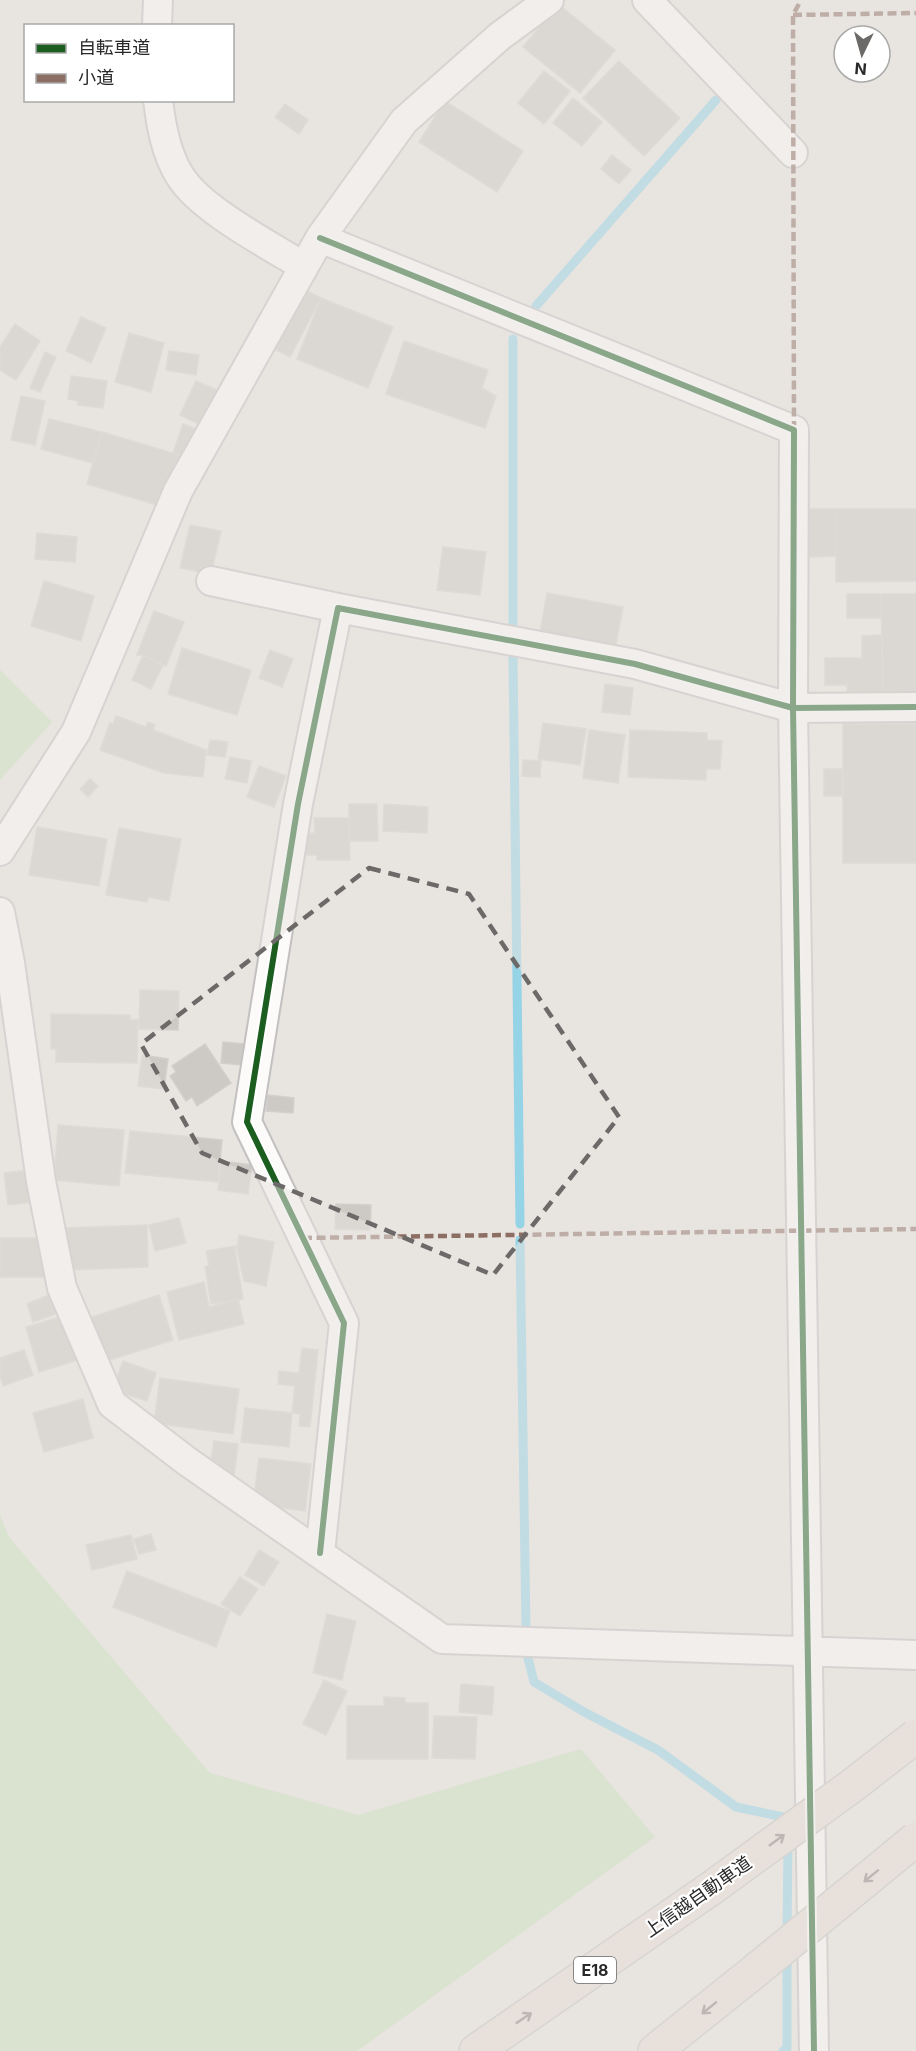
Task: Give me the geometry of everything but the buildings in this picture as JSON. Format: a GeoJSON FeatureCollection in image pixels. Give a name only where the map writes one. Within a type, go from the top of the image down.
{"type":"FeatureCollection","features":[{"type":"Feature","properties":{"kind":"highway","name":"上信越自動車道"},"geometry":{"type":"LineString","coordinates":[[476,2051],[713,1887],[916,1736]]}},
{"type":"Feature","properties":{"kind":"highway"},"geometry":{"type":"LineString","coordinates":[[655,2051],[916,1839]]}},
{"type":"Feature","properties":{"kind":"street"},"geometry":{"type":"LineString","coordinates":[[157,24],[158,0]]}},
{"type":"Feature","properties":{"kind":"street"},"geometry":{"type":"LineString","coordinates":[[0,851],[76,732],[178,491],[320,238],[404,121],[500,36],[549,0]]}},
{"type":"Feature","properties":{"kind":"street"},"geometry":{"type":"LineString","coordinates":[[647,0],[793,153]]}},
{"type":"Feature","properties":{"kind":"street"},"geometry":{"type":"LineString","coordinates":[[158,102],[160,123],[169,151],[179,176],[193,193],[217,212],[303,266]]}},
{"type":"Feature","properties":{"kind":"street"},"geometry":{"type":"LineString","coordinates":[[320,238],[794,430],[793,708],[814,2051]]}},
{"type":"Feature","properties":{"kind":"street"},"geometry":{"type":"LineString","coordinates":[[211,580],[338,608],[634,664],[793,708],[916,707]]}},
{"type":"Feature","properties":{"kind":"street"},"geometry":{"type":"LineString","coordinates":[[320,1553],[344,1323],[247,1122],[298,804],[338,608]]}},
{"type":"Feature","properties":{"kind":"street"},"geometry":{"type":"LineString","coordinates":[[0,912],[10,963],[41,1181],[63,1288],[112,1404],[188,1462],[442,1639],[916,1655]]}},
{"type":"Feature","properties":{"kind":"highlighted area"},"geometry":{"type":"Polygon","coordinates":[[[369,868],[469,894],[619,1117],[493,1275],[202,1153],[141,1044],[369,868]]]}},
{"type":"Feature","properties":{"kind":"green space"},"geometry":{"type":"Polygon","coordinates":[[[0,670],[52,722],[0,780],[0,670]]]}},
{"type":"Feature","properties":{"kind":"green space"},"geometry":{"type":"Polygon","coordinates":[[[0,1515],[9,1537],[210,1773],[358,1815],[581,1749],[655,1837],[357,2051],[0,2051],[0,1515]]]}},
{"type":"Feature","properties":{"kind":"waterway"},"geometry":{"type":"LineString","coordinates":[[536,306],[716,100]]}},
{"type":"Feature","properties":{"kind":"waterway"},"geometry":{"type":"LineString","coordinates":[[513,339],[513,635]]}},
{"type":"Feature","properties":{"kind":"waterway"},"geometry":{"type":"LineString","coordinates":[[513,657],[520,1224]]}},
{"type":"Feature","properties":{"kind":"waterway"},"geometry":{"type":"LineString","coordinates":[[520,1240],[526,1629]]}},
{"type":"Feature","properties":{"kind":"waterway"},"geometry":{"type":"LineString","coordinates":[[527,1654],[534,1682],[584,1712],[658,1750],[736,1807],[788,1818],[788,1822]]}},
{"type":"Feature","properties":{"kind":"waterway"},"geometry":{"type":"LineString","coordinates":[[787,1933],[788,1842]]}},
{"type":"Feature","properties":{"kind":"waterway"},"geometry":{"type":"LineString","coordinates":[[783,2051],[787,2048],[787,1956]]}},
{"type":"Feature","properties":{"kind":"marked path"},"geometry":{"type":"LineString","coordinates":[[794,430],[793,15],[801,0]]}},
{"type":"Feature","properties":{"kind":"marked path"},"geometry":{"type":"LineString","coordinates":[[793,15],[916,13]]}},
{"type":"Feature","properties":{"kind":"marked path"},"geometry":{"type":"LineString","coordinates":[[303,1238],[916,1229]]}},
{"type":"Feature","properties":{"kind":"cycle path"},"geometry":{"type":"LineString","coordinates":[[320,238],[794,430],[793,708],[814,2051]]}},
{"type":"Feature","properties":{"kind":"cycle path"},"geometry":{"type":"LineString","coordinates":[[320,1553],[344,1323],[247,1122],[298,804],[338,608],[635,664],[793,708],[916,707]]}}]}
